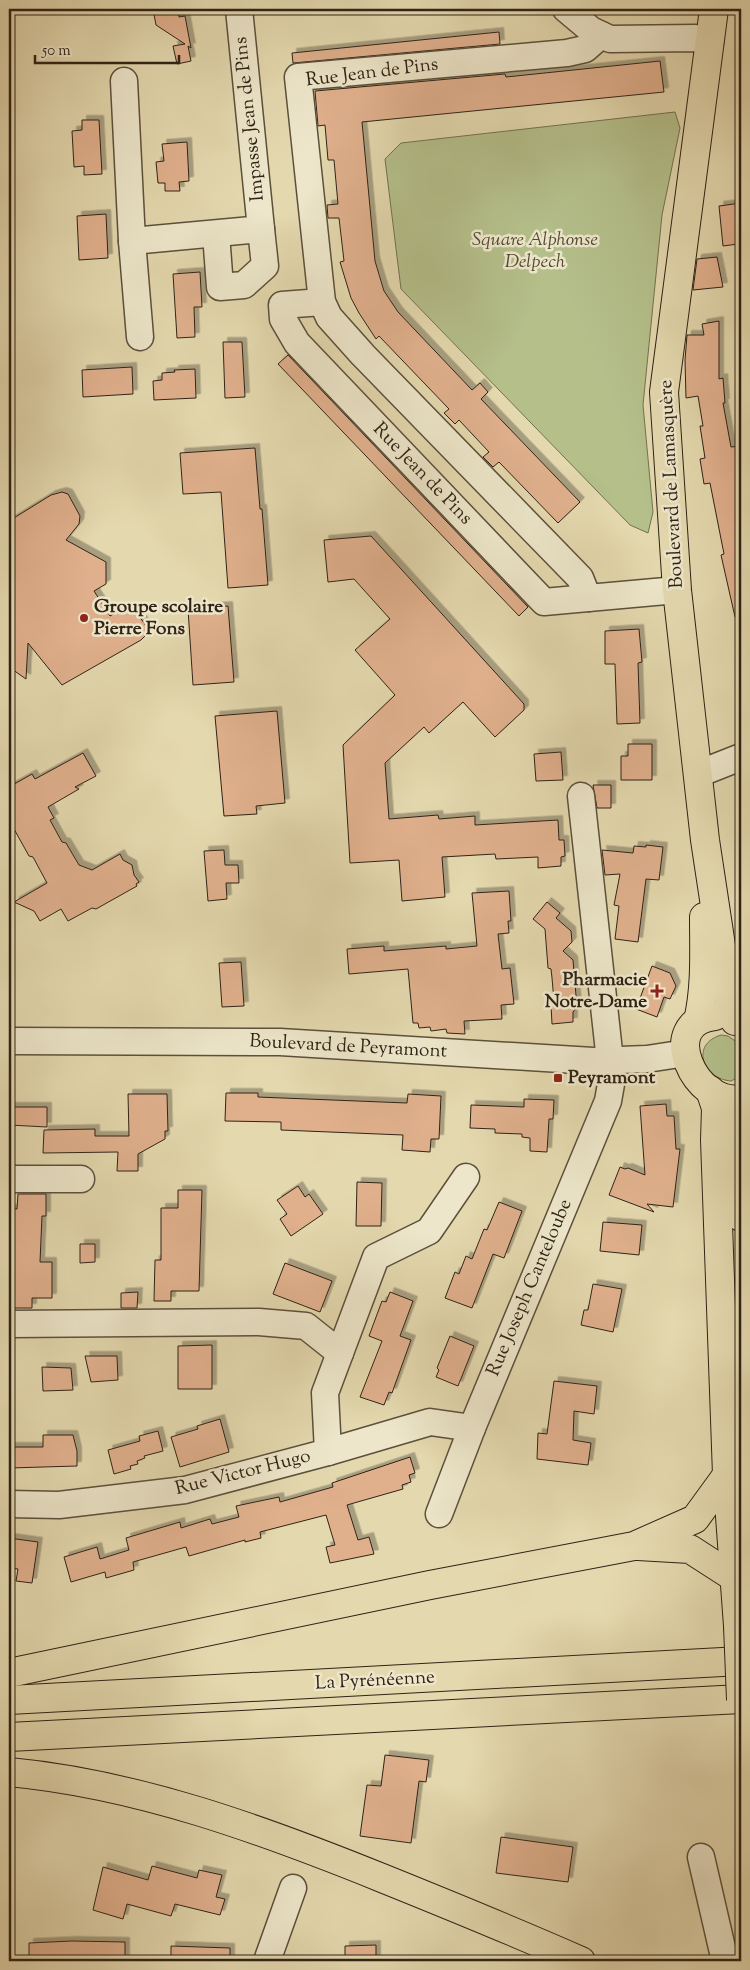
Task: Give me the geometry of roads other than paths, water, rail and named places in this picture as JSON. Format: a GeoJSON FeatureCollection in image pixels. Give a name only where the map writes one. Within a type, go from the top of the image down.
{"type":"FeatureCollection","features":[{"type":"Feature","properties":{"kind":"main road","name":"Boulevard de Lamasquère"},"geometry":{"type":"LineString","coordinates":[[714,9],[664,392],[677,590],[705,840],[730,1005],[738,1023]]}},
{"type":"Feature","properties":{"kind":"main road","name":"Boulevard de Lamasquère"},"geometry":{"type":"LineString","coordinates":[[698,1021],[703,981],[705,840]]}},
{"type":"Feature","properties":{"kind":"main road"},"geometry":{"type":"LineString","coordinates":[[738,1023],[725,1017],[715,1016],[698,1021],[688,1034],[685,1044],[689,1066],[698,1080],[710,1090],[727,1098],[741,1099]]}},
{"type":"Feature","properties":{"kind":"main road"},"geometry":{"type":"LineString","coordinates":[[710,1090],[716,1108],[715,1150],[727,1475],[738,1584],[741,1700]]}},
{"type":"Feature","properties":{"kind":"main road"},"geometry":{"type":"LineString","coordinates":[[741,1107],[736,1121],[741,1217]]}},
{"type":"Feature","properties":{"kind":"main road"},"geometry":{"type":"LineString","coordinates":[[9,1673],[430,1585],[634,1546],[695,1519],[727,1475]]}},
{"type":"Feature","properties":{"kind":"main road"},"geometry":{"type":"LineString","coordinates":[[634,1546],[690,1549],[738,1584]]}},
{"type":"Feature","properties":{"kind":"main road","name":"La Pyrénéenne"},"geometry":{"type":"LineString","coordinates":[[9,1700],[741,1661]]}},
{"type":"Feature","properties":{"kind":"main road","name":"La Pyrénéenne"},"geometry":{"type":"LineString","coordinates":[[9,1737],[741,1700]]}},
{"type":"Feature","properties":{"kind":"main road"},"geometry":{"type":"LineString","coordinates":[[9,1772],[90,1784],[174,1804],[241,1825],[312,1850],[447,1904],[581,1961]]}},
{"type":"Feature","properties":{"kind":"street","name":"Impasse Jean de Pins"},"geometry":{"type":"LineString","coordinates":[[239,9],[265,266],[256,274]]}},
{"type":"Feature","properties":{"kind":"street"},"geometry":{"type":"LineString","coordinates":[[566,9],[591,30],[610,38],[696,38],[710,42]]}},
{"type":"Feature","properties":{"kind":"street","name":"Rue Jean de Pins"},"geometry":{"type":"LineString","coordinates":[[588,598],[580,578],[363,355],[329,317],[322,302],[298,77],[566,53],[585,50],[601,35]]}},
{"type":"Feature","properties":{"kind":"street"},"geometry":{"type":"LineString","coordinates":[[124,81],[132,241],[140,337]]}},
{"type":"Feature","properties":{"kind":"street"},"geometry":{"type":"LineString","coordinates":[[132,241],[261,229]]}},
{"type":"Feature","properties":{"kind":"street"},"geometry":{"type":"LineString","coordinates":[[216,234],[220,288],[244,285],[256,274]]}},
{"type":"Feature","properties":{"kind":"street","name":"Rue Jean de Pins"},"geometry":{"type":"LineString","coordinates":[[256,274],[282,305],[283,320],[297,343],[544,602],[677,590]]}},
{"type":"Feature","properties":{"kind":"street"},"geometry":{"type":"LineString","coordinates":[[282,305],[322,302]]}},
{"type":"Feature","properties":{"kind":"street"},"geometry":{"type":"LineString","coordinates":[[698,774],[741,757]]}},
{"type":"Feature","properties":{"kind":"street","name":"Rue Joseph Canteloube"},"geometry":{"type":"LineString","coordinates":[[439,1514],[472,1428],[608,1101],[611,1084],[610,1061],[580,796]]}},
{"type":"Feature","properties":{"kind":"street","name":"Boulevard de Peyramont"},"geometry":{"type":"LineString","coordinates":[[9,1040],[280,1042],[610,1061],[647,1059],[686,1053]]}},
{"type":"Feature","properties":{"kind":"street"},"geometry":{"type":"LineString","coordinates":[[328,1452],[325,1393],[376,1257],[429,1231],[466,1177]]}},
{"type":"Feature","properties":{"kind":"street"},"geometry":{"type":"LineString","coordinates":[[9,1179],[81,1179]]}},
{"type":"Feature","properties":{"kind":"street"},"geometry":{"type":"LineString","coordinates":[[9,1324],[259,1322],[306,1326],[340,1353]]}},
{"type":"Feature","properties":{"kind":"street","name":"Rue Victor Hugo"},"geometry":{"type":"LineString","coordinates":[[9,1504],[59,1505],[185,1490],[328,1452],[430,1422],[472,1428]]}},
{"type":"Feature","properties":{"kind":"street"},"geometry":{"type":"LineString","coordinates":[[701,1856],[726,1961]]}},
{"type":"Feature","properties":{"kind":"street"},"geometry":{"type":"LineString","coordinates":[[267,1961],[293,1888]]}},
{"type":"Feature","properties":{"kind":"place","name":"Groupe scolaire Pierre Fons"},"geometry":{"type":"Point","coordinates":[84,618]}},
{"type":"Feature","properties":{"kind":"place","name":"Pharmacie Notre-Dame"},"geometry":{"type":"Point","coordinates":[657,991]}},
{"type":"Feature","properties":{"kind":"place","name":"Peyramont"},"geometry":{"type":"Point","coordinates":[558,1078]}},
{"type":"Feature","properties":{"kind":"park label","name":"Square Alphonse Delpech"},"geometry":{"type":"Point","coordinates":[535,251]}}]}
